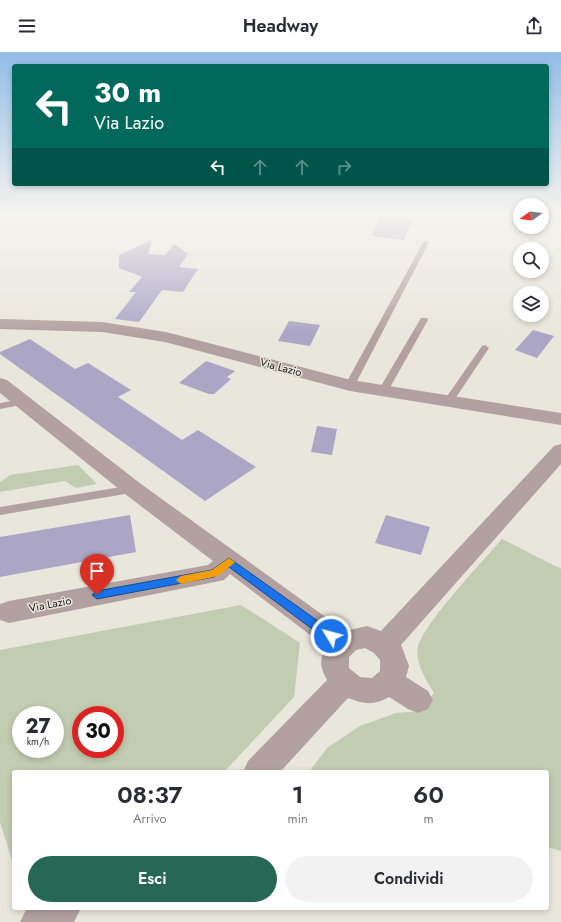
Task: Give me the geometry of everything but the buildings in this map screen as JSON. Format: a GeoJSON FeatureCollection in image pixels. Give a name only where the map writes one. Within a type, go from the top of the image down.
{"type":"FeatureCollection","features":[{"type":"Feature","properties":{"kind":"street","name":"Via Lazio"},"geometry":{"type":"LineString","coordinates":[[0,324],[102,327],[166,337],[350,385],[561,419]]}},
{"type":"Feature","properties":{"kind":"street"},"geometry":{"type":"LineString","coordinates":[[0,384],[133,489],[229,562],[342,644]]}},
{"type":"Feature","properties":{"kind":"street"},"geometry":{"type":"LineString","coordinates":[[385,645],[561,451]]}},
{"type":"Feature","properties":{"kind":"street","name":"Via Lazio"},"geometry":{"type":"LineString","coordinates":[[9,612],[214,573],[229,562]]}},
{"type":"Feature","properties":{"kind":"street"},"geometry":{"type":"LineString","coordinates":[[367,638],[385,645],[392,651],[397,667],[394,676],[382,688],[373,690],[353,688],[344,682],[338,675],[334,659],[342,644],[349,640],[367,638]]}},
{"type":"Feature","properties":{"kind":"street"},"geometry":{"type":"LineString","coordinates":[[261,770],[344,682]]}},
{"type":"Feature","properties":{"kind":"street"},"geometry":{"type":"LineString","coordinates":[[389,682],[418,700]]}},
{"type":"Feature","properties":{"kind":"street"},"geometry":{"type":"LineString","coordinates":[[38,922],[60,910]]}},
{"type":"Feature","properties":{"kind":"lane"},"geometry":{"type":"LineString","coordinates":[[350,385],[419,256]]}},
{"type":"Feature","properties":{"kind":"lane"},"geometry":{"type":"LineString","coordinates":[[383,391],[424,320]]}},
{"type":"Feature","properties":{"kind":"lane"},"geometry":{"type":"LineString","coordinates":[[448,402],[485,348]]}},
{"type":"Feature","properties":{"kind":"lane"},"geometry":{"type":"LineString","coordinates":[[0,406],[23,402]]}},
{"type":"Feature","properties":{"kind":"lane"},"geometry":{"type":"LineString","coordinates":[[0,511],[133,489]]}},
{"type":"Feature","properties":{"kind":"green space"},"geometry":{"type":"Polygon","coordinates":[[[78,465],[97,484],[76,488],[65,481],[0,492],[0,482],[10,475],[78,465]]]}},
{"type":"Feature","properties":{"kind":"green space"},"geometry":{"type":"Polygon","coordinates":[[[502,539],[561,569],[561,851],[549,848],[549,770],[310,770],[327,748],[360,726],[396,713],[420,711],[434,693],[422,671],[417,653],[418,647],[422,637],[431,623],[469,576],[502,539]]]}},
{"type":"Feature","properties":{"kind":"green space"},"geometry":{"type":"Polygon","coordinates":[[[241,605],[300,643],[294,697],[226,770],[12,770],[12,861],[0,822],[0,650],[241,605]]]}},
{"type":"Feature","properties":{"kind":"slow traffic"},"geometry":{"type":"LineString","coordinates":[[181,580],[214,573],[229,562]]}},
{"type":"Feature","properties":{"kind":"route"},"geometry":{"type":"LineString","coordinates":[[97,595],[214,573],[229,562],[331,636]]}}]}
